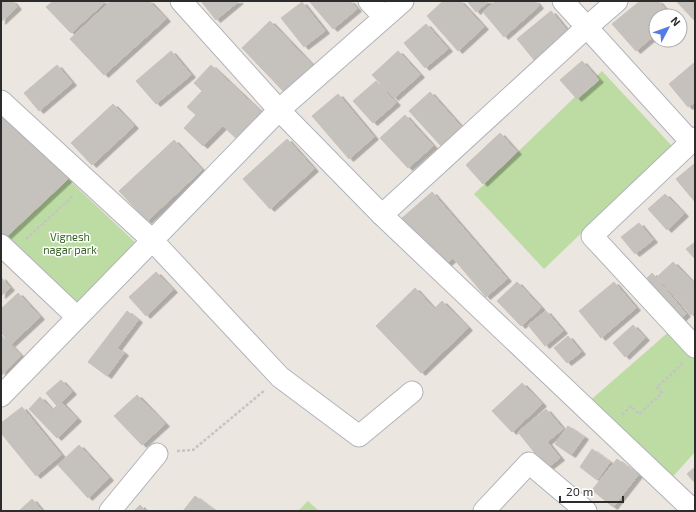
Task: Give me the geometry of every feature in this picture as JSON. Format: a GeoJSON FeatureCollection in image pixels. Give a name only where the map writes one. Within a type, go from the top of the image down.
{"type":"FeatureCollection","features":[{"type":"Feature","properties":{"kind":"street"},"geometry":{"type":"LineString","coordinates":[[181,1],[279,110],[382,215],[691,508]]}},
{"type":"Feature","properties":{"kind":"street"},"geometry":{"type":"LineString","coordinates":[[369,1],[384,17]]}},
{"type":"Feature","properties":{"kind":"street"},"geometry":{"type":"LineString","coordinates":[[1,396],[279,110],[403,1]]}},
{"type":"Feature","properties":{"kind":"street"},"geometry":{"type":"LineString","coordinates":[[563,1],[693,140],[592,236],[690,344]]}},
{"type":"Feature","properties":{"kind":"street"},"geometry":{"type":"LineString","coordinates":[[382,215],[617,1]]}},
{"type":"Feature","properties":{"kind":"street"},"geometry":{"type":"LineString","coordinates":[[1,101],[152,240],[280,377],[359,436],[412,392]]}},
{"type":"Feature","properties":{"kind":"street"},"geometry":{"type":"LineString","coordinates":[[1,245],[77,317]]}},
{"type":"Feature","properties":{"kind":"street"},"geometry":{"type":"LineString","coordinates":[[110,511],[156,454]]}},
{"type":"Feature","properties":{"kind":"street"},"geometry":{"type":"LineString","coordinates":[[484,511],[529,463],[586,511]]}},
{"type":"Feature","properties":{"kind":"path"},"geometry":{"type":"LineString","coordinates":[[24,241],[73,196]]}},
{"type":"Feature","properties":{"kind":"path"},"geometry":{"type":"LineString","coordinates":[[607,429],[631,406],[639,414],[662,393],[657,387],[690,344]]}},
{"type":"Feature","properties":{"kind":"path"},"geometry":{"type":"LineString","coordinates":[[156,454],[193,450],[280,377]]}},
{"type":"Feature","properties":{"kind":"green space"},"geometry":{"type":"Polygon","coordinates":[[[602,71],[672,146],[544,269],[474,194],[602,71]]]}},
{"type":"Feature","properties":{"kind":"green space","name":"Vignesh nagar park"},"geometry":{"type":"Polygon","coordinates":[[[68,179],[139,246],[77,310],[4,239],[68,179]]]}},
{"type":"Feature","properties":{"kind":"green space"},"geometry":{"type":"Polygon","coordinates":[[[672,329],[695,355],[695,452],[669,481],[585,405],[672,329]]]}},
{"type":"Feature","properties":{"kind":"green space"},"geometry":{"type":"Polygon","coordinates":[[[308,501],[319,511],[298,511],[308,501]]]}},
{"type":"Feature","properties":{"kind":"building"},"geometry":{"type":"Polygon","coordinates":[[[1,1],[12,1],[17,7],[1,22],[1,1]]]}},
{"type":"Feature","properties":{"kind":"building"},"geometry":{"type":"Polygon","coordinates":[[[53,1],[106,1],[71,33],[46,7],[53,1]]]}},
{"type":"Feature","properties":{"kind":"building"},"geometry":{"type":"Polygon","coordinates":[[[111,1],[149,1],[166,19],[104,75],[70,39],[111,1]]]}},
{"type":"Feature","properties":{"kind":"building"},"geometry":{"type":"Polygon","coordinates":[[[201,1],[239,1],[216,20],[201,1]]]}},
{"type":"Feature","properties":{"kind":"building"},"geometry":{"type":"Polygon","coordinates":[[[309,1],[350,1],[357,9],[333,29],[309,1]]]}},
{"type":"Feature","properties":{"kind":"building"},"geometry":{"type":"Polygon","coordinates":[[[443,1],[460,1],[484,27],[458,51],[427,16],[443,1]]]}},
{"type":"Feature","properties":{"kind":"building"},"geometry":{"type":"Polygon","coordinates":[[[467,1],[489,1],[476,12],[467,1]]]}},
{"type":"Feature","properties":{"kind":"building"},"geometry":{"type":"Polygon","coordinates":[[[496,1],[535,1],[539,6],[504,37],[483,12],[496,1]]]}},
{"type":"Feature","properties":{"kind":"building"},"geometry":{"type":"Polygon","coordinates":[[[640,1],[658,1],[664,8],[648,8],[648,41],[636,51],[612,24],[640,1]]]}},
{"type":"Feature","properties":{"kind":"building"},"geometry":{"type":"Polygon","coordinates":[[[676,1],[695,1],[695,21],[688,14],[688,8],[683,8],[676,1]]]}},
{"type":"Feature","properties":{"kind":"building"},"geometry":{"type":"Polygon","coordinates":[[[302,2],[325,31],[304,47],[281,18],[302,2]]]}},
{"type":"Feature","properties":{"kind":"building"},"geometry":{"type":"Polygon","coordinates":[[[551,11],[569,33],[535,61],[517,39],[551,11]]]}},
{"type":"Feature","properties":{"kind":"building"},"geometry":{"type":"Polygon","coordinates":[[[270,21],[312,65],[284,92],[242,48],[270,21]]]}},
{"type":"Feature","properties":{"kind":"building"},"geometry":{"type":"Polygon","coordinates":[[[426,24],[448,49],[425,68],[404,43],[426,24]]]}},
{"type":"Feature","properties":{"kind":"building"},"geometry":{"type":"Polygon","coordinates":[[[171,51],[191,75],[156,104],[136,81],[171,51]]]}},
{"type":"Feature","properties":{"kind":"building"},"geometry":{"type":"Polygon","coordinates":[[[398,51],[420,75],[394,98],[372,75],[398,51]]]}},
{"type":"Feature","properties":{"kind":"building"},"geometry":{"type":"Polygon","coordinates":[[[582,61],[599,80],[577,99],[560,80],[582,61]]]}},
{"type":"Feature","properties":{"kind":"building"},"geometry":{"type":"Polygon","coordinates":[[[695,62],[695,102],[688,107],[669,84],[695,62]]]}},
{"type":"Feature","properties":{"kind":"building"},"geometry":{"type":"Polygon","coordinates":[[[57,65],[72,83],[39,111],[24,93],[57,65]]]}},
{"type":"Feature","properties":{"kind":"building"},"geometry":{"type":"Polygon","coordinates":[[[211,65],[266,117],[241,143],[223,126],[203,146],[184,128],[196,115],[187,107],[202,91],[194,83],[211,65]]]}},
{"type":"Feature","properties":{"kind":"building"},"geometry":{"type":"Polygon","coordinates":[[[376,81],[396,103],[373,123],[353,101],[376,81]]]}},
{"type":"Feature","properties":{"kind":"building"},"geometry":{"type":"Polygon","coordinates":[[[430,92],[463,129],[442,147],[409,111],[430,92]]]}},
{"type":"Feature","properties":{"kind":"building"},"geometry":{"type":"Polygon","coordinates":[[[338,94],[374,137],[349,159],[312,116],[338,94]]]}},
{"type":"Feature","properties":{"kind":"building"},"geometry":{"type":"Polygon","coordinates":[[[113,104],[134,126],[92,165],[71,143],[113,104]]]}},
{"type":"Feature","properties":{"kind":"building"},"geometry":{"type":"Polygon","coordinates":[[[1,113],[68,179],[4,239],[1,236],[1,113]]]}},
{"type":"Feature","properties":{"kind":"building"},"geometry":{"type":"Polygon","coordinates":[[[405,115],[433,146],[408,168],[380,138],[405,115]]]}},
{"type":"Feature","properties":{"kind":"building"},"geometry":{"type":"Polygon","coordinates":[[[500,133],[517,152],[483,184],[466,165],[500,133]]]}},
{"type":"Feature","properties":{"kind":"building"},"geometry":{"type":"Polygon","coordinates":[[[287,139],[314,169],[270,209],[243,179],[287,139]]]}},
{"type":"Feature","properties":{"kind":"building"},"geometry":{"type":"Polygon","coordinates":[[[174,140],[202,170],[147,221],[119,191],[174,140]]]}},
{"type":"Feature","properties":{"kind":"building"},"geometry":{"type":"Polygon","coordinates":[[[694,164],[695,166],[695,202],[676,179],[694,164]]]}},
{"type":"Feature","properties":{"kind":"building"},"geometry":{"type":"Polygon","coordinates":[[[432,192],[507,279],[486,297],[453,258],[444,266],[402,218],[432,192]]]}},
{"type":"Feature","properties":{"kind":"building"},"geometry":{"type":"Polygon","coordinates":[[[665,194],[684,214],[667,230],[648,209],[665,194]]]}},
{"type":"Feature","properties":{"kind":"building"},"geometry":{"type":"Polygon","coordinates":[[[639,223],[653,240],[635,254],[621,237],[639,223]]]}},
{"type":"Feature","properties":{"kind":"building"},"geometry":{"type":"Polygon","coordinates":[[[695,242],[695,259],[686,249],[695,242]]]}},
{"type":"Feature","properties":{"kind":"building"},"geometry":{"type":"Polygon","coordinates":[[[673,262],[695,285],[695,312],[691,315],[657,277],[673,262]]]}},
{"type":"Feature","properties":{"kind":"building"},"geometry":{"type":"Polygon","coordinates":[[[156,272],[173,290],[146,316],[129,297],[156,272]]]}},
{"type":"Feature","properties":{"kind":"building"},"geometry":{"type":"Polygon","coordinates":[[[652,273],[686,314],[680,320],[646,279],[652,273]]]}},
{"type":"Feature","properties":{"kind":"building"},"geometry":{"type":"Polygon","coordinates":[[[1,277],[10,288],[1,296],[1,277]]]}},
{"type":"Feature","properties":{"kind":"building"},"geometry":{"type":"Polygon","coordinates":[[[517,282],[541,308],[521,326],[497,301],[517,282]]]}},
{"type":"Feature","properties":{"kind":"building"},"geometry":{"type":"Polygon","coordinates":[[[614,282],[636,308],[601,338],[579,311],[614,282]]]}},
{"type":"Feature","properties":{"kind":"building"},"geometry":{"type":"Polygon","coordinates":[[[415,288],[434,309],[442,301],[468,328],[421,373],[376,326],[415,288]]]}},
{"type":"Feature","properties":{"kind":"building"},"geometry":{"type":"Polygon","coordinates":[[[18,293],[40,317],[11,344],[1,333],[1,309],[18,293]]]}},
{"type":"Feature","properties":{"kind":"building"},"geometry":{"type":"Polygon","coordinates":[[[127,311],[138,320],[117,348],[124,353],[107,376],[88,362],[127,311]]]}},
{"type":"Feature","properties":{"kind":"building"},"geometry":{"type":"Polygon","coordinates":[[[546,311],[563,331],[545,346],[528,325],[546,311]]]}},
{"type":"Feature","properties":{"kind":"building"},"geometry":{"type":"Polygon","coordinates":[[[633,325],[645,338],[625,357],[613,343],[633,325]]]}},
{"type":"Feature","properties":{"kind":"building"},"geometry":{"type":"Polygon","coordinates":[[[1,335],[21,356],[1,376],[1,335]]]}},
{"type":"Feature","properties":{"kind":"building"},"geometry":{"type":"Polygon","coordinates":[[[568,336],[581,352],[567,363],[554,348],[568,336]]]}},
{"type":"Feature","properties":{"kind":"building"},"geometry":{"type":"Polygon","coordinates":[[[61,380],[72,392],[57,406],[46,393],[61,380]]]}},
{"type":"Feature","properties":{"kind":"building"},"geometry":{"type":"Polygon","coordinates":[[[522,383],[542,404],[512,432],[492,411],[522,383]]]}},
{"type":"Feature","properties":{"kind":"building"},"geometry":{"type":"Polygon","coordinates":[[[137,395],[165,424],[142,445],[114,416],[137,395]]]}},
{"type":"Feature","properties":{"kind":"building"},"geometry":{"type":"Polygon","coordinates":[[[40,397],[52,410],[61,402],[77,419],[57,438],[29,409],[40,397]]]}},
{"type":"Feature","properties":{"kind":"building"},"geometry":{"type":"Polygon","coordinates":[[[22,407],[61,455],[36,476],[1,433],[1,423],[22,407]]]}},
{"type":"Feature","properties":{"kind":"building"},"geometry":{"type":"Polygon","coordinates":[[[546,409],[563,429],[547,442],[560,458],[547,468],[518,432],[546,409]]]}},
{"type":"Feature","properties":{"kind":"building"},"geometry":{"type":"Polygon","coordinates":[[[568,426],[584,437],[571,455],[555,444],[568,426]]]}},
{"type":"Feature","properties":{"kind":"building"},"geometry":{"type":"Polygon","coordinates":[[[79,445],[109,478],[88,498],[58,465],[79,445]]]}},
{"type":"Feature","properties":{"kind":"building"},"geometry":{"type":"Polygon","coordinates":[[[592,449],[610,462],[597,480],[580,467],[592,449]]]}},
{"type":"Feature","properties":{"kind":"building"},"geometry":{"type":"Polygon","coordinates":[[[617,459],[638,475],[613,507],[592,490],[617,459]]]}},
{"type":"Feature","properties":{"kind":"building"},"geometry":{"type":"Polygon","coordinates":[[[695,467],[695,483],[687,474],[695,467]]]}},
{"type":"Feature","properties":{"kind":"building"},"geometry":{"type":"Polygon","coordinates":[[[195,496],[215,511],[183,511],[195,496]]]}},
{"type":"Feature","properties":{"kind":"building"},"geometry":{"type":"Polygon","coordinates":[[[32,499],[42,511],[19,511],[32,499]]]}},
{"type":"Feature","properties":{"kind":"building"},"geometry":{"type":"Polygon","coordinates":[[[140,505],[145,511],[134,511],[140,505]]]}}]}
